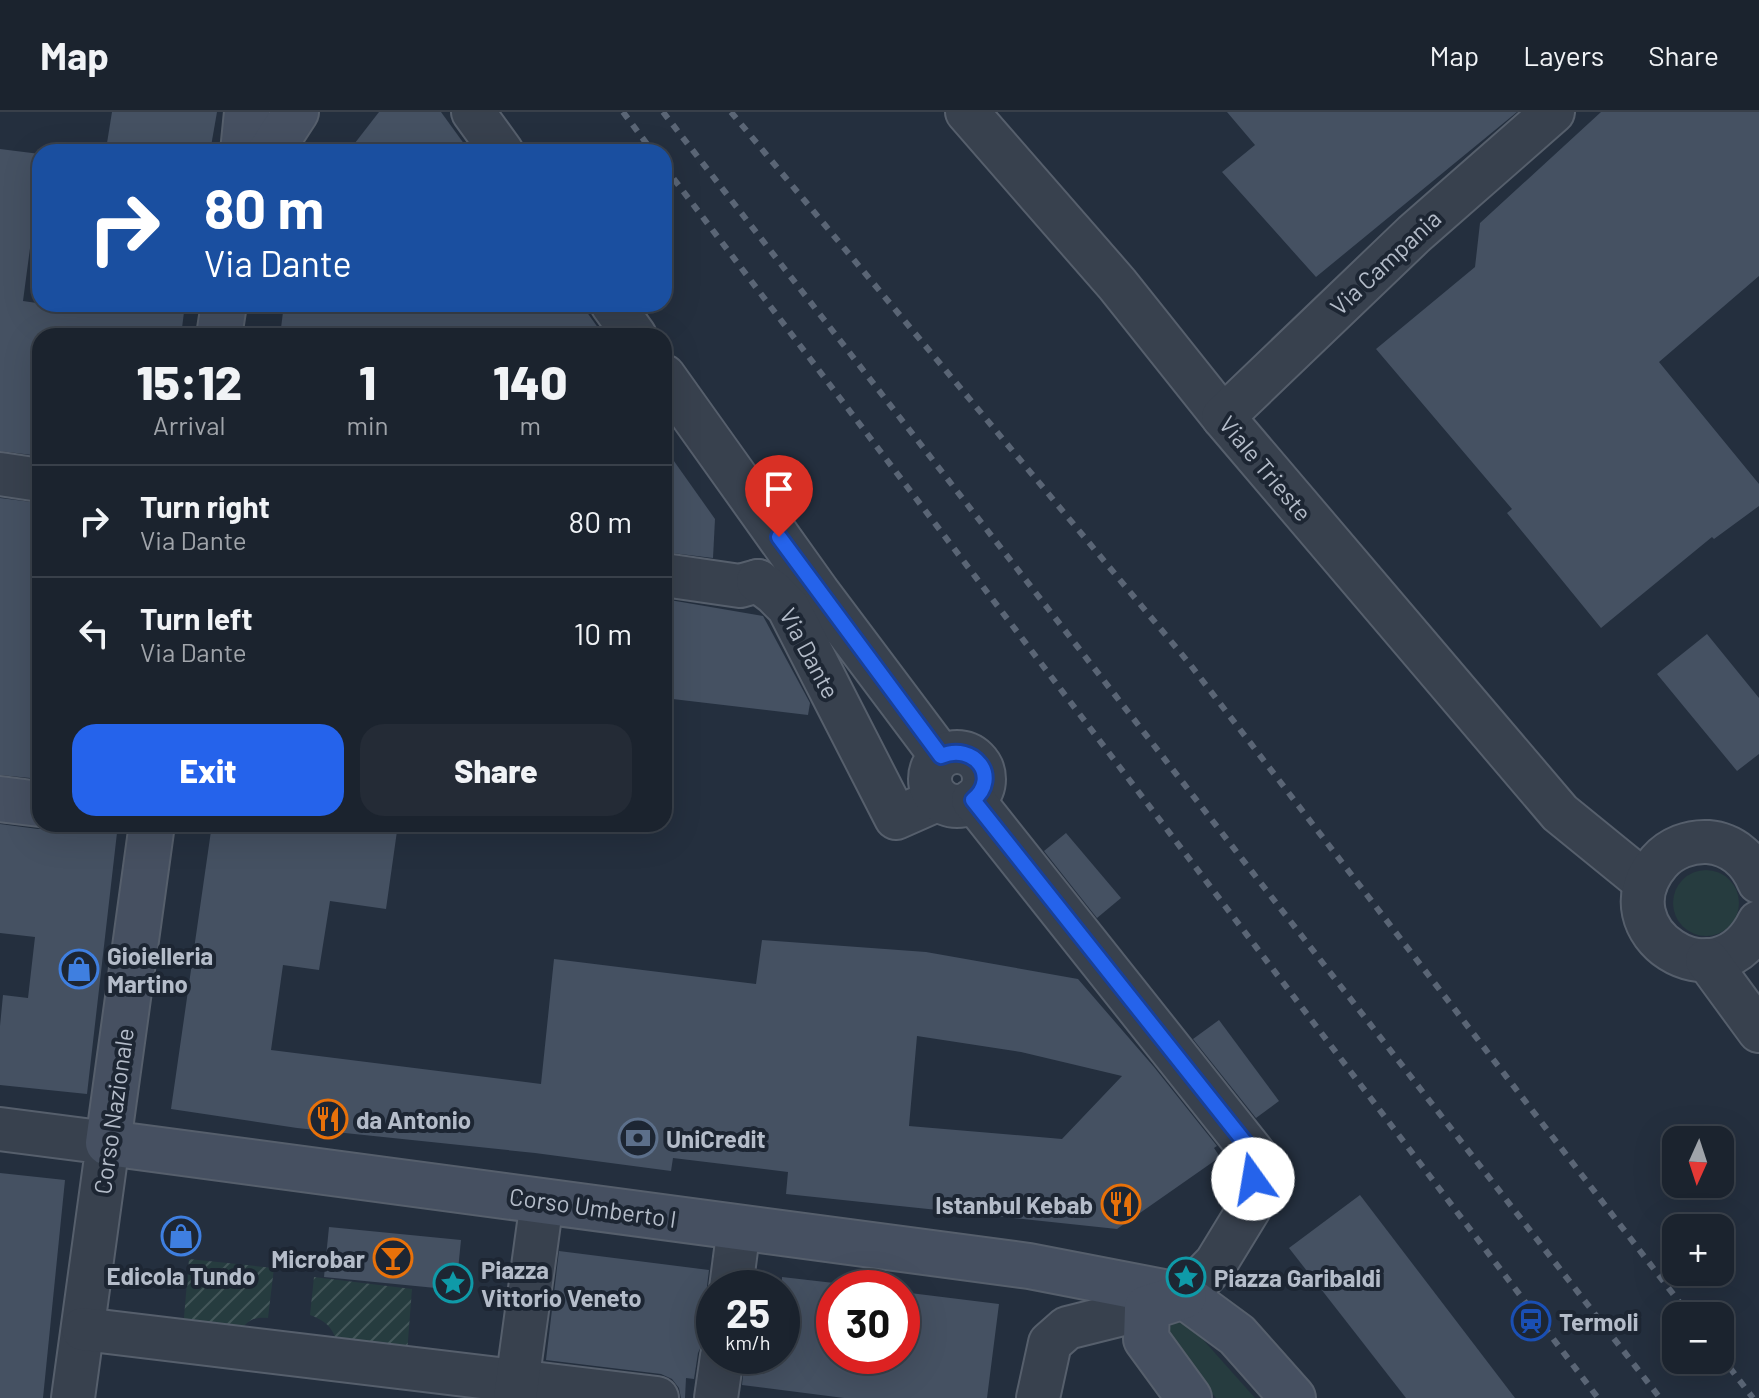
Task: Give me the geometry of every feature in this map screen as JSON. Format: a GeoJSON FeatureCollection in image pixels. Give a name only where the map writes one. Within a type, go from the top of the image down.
{"type":"FeatureCollection","features":[{"type":"Feature","properties":{"kind":"street"},"geometry":{"type":"LineString","coordinates":[[244,144],[247,112]]}},
{"type":"Feature","properties":{"kind":"street"},"geometry":{"type":"LineString","coordinates":[[275,144],[296,112]]}},
{"type":"Feature","properties":{"kind":"street"},"geometry":{"type":"LineString","coordinates":[[473,112],[496,144]]}},
{"type":"Feature","properties":{"kind":"street","name":"Viale Trieste"},"geometry":{"type":"LineString","coordinates":[[967,112],[1117,284],[1223,417],[1568,822],[1646,883]]}},
{"type":"Feature","properties":{"kind":"street","name":"Via Campania"},"geometry":{"type":"LineString","coordinates":[[1223,417],[1414,234],[1553,112]]}},
{"type":"Feature","properties":{"kind":"street","name":"Via Dante"},"geometry":{"type":"LineString","coordinates":[[672,387],[818,592],[941,756],[933,766],[930,778],[932,789],[956,800]]}},
{"type":"Feature","properties":{"kind":"street","name":"Via Dante"},"geometry":{"type":"LineString","coordinates":[[714,445],[757,566],[758,581],[788,607],[896,818],[956,800]]}},
{"type":"Feature","properties":{"kind":"street"},"geometry":{"type":"LineString","coordinates":[[0,474],[32,479]]}},
{"type":"Feature","properties":{"kind":"street"},"geometry":{"type":"LineString","coordinates":[[672,576],[740,586],[758,581]]}},
{"type":"Feature","properties":{"kind":"street"},"geometry":{"type":"LineString","coordinates":[[0,799],[32,803]]}},
{"type":"Feature","properties":{"kind":"street"},"geometry":{"type":"LineString","coordinates":[[956,800],[1254,1154],[1252,1204],[1216,1263],[1166,1302],[1067,1328],[1050,1343],[1038,1398]]}},
{"type":"Feature","properties":{"kind":"street"},"geometry":{"type":"LineString","coordinates":[[1568,822],[1672,851]]}},
{"type":"Feature","properties":{"kind":"street","name":"Corso Nazionale"},"geometry":{"type":"LineString","coordinates":[[73,1398],[151,832]]}},
{"type":"Feature","properties":{"kind":"street"},"geometry":{"type":"LineString","coordinates":[[1753,863],[1720,844],[1708,842],[1695,842],[1672,851],[1656,865],[1646,883],[1644,906],[1656,938],[1673,953],[1695,961],[1718,959],[1739,948],[1748,941],[1759,922]]}},
{"type":"Feature","properties":{"kind":"street"},"geometry":{"type":"LineString","coordinates":[[1707,960],[1759,1031]]}},
{"type":"Feature","properties":{"kind":"street","name":"Corso Umberto I"},"geometry":{"type":"LineString","coordinates":[[0,1129],[1029,1266],[1166,1302]]}},
{"type":"Feature","properties":{"kind":"street"},"geometry":{"type":"LineString","coordinates":[[521,1388],[542,1201]]}},
{"type":"Feature","properties":{"kind":"street"},"geometry":{"type":"LineString","coordinates":[[733,1270],[739,1227]]}},
{"type":"Feature","properties":{"kind":"street"},"geometry":{"type":"LineString","coordinates":[[1166,1302],[1146,1339],[1189,1398]]}},
{"type":"Feature","properties":{"kind":"street"},"geometry":{"type":"LineString","coordinates":[[1166,1302],[1237,1335],[1293,1398]]}},
{"type":"Feature","properties":{"kind":"street"},"geometry":{"type":"LineString","coordinates":[[83,1329],[521,1388],[657,1398]]}},
{"type":"Feature","properties":{"kind":"street"},"geometry":{"type":"LineString","coordinates":[[716,1398],[719,1374]]}},
{"type":"Feature","properties":{"kind":"green space"},"geometry":{"type":"Polygon","coordinates":[[[1706,870],[1729,880],[1739,903],[1729,926],[1706,936],[1683,926],[1673,903],[1683,880],[1706,870]]]}},
{"type":"Feature","properties":{"kind":"green space"},"geometry":{"type":"Polygon","coordinates":[[[189,1259],[274,1268],[268,1318],[250,1321],[238,1336],[183,1329],[189,1259]]]}},
{"type":"Feature","properties":{"kind":"green space"},"geometry":{"type":"Polygon","coordinates":[[[314,1277],[412,1289],[407,1353],[338,1346],[329,1326],[310,1315],[314,1277]]]}},
{"type":"Feature","properties":{"kind":"green space"},"geometry":{"type":"Polygon","coordinates":[[[1174,1322],[1190,1325],[1255,1398],[1216,1398],[1164,1335],[1174,1322]]]}},
{"type":"Feature","properties":{"kind":"building"},"geometry":{"type":"Polygon","coordinates":[[[112,112],[217,112],[211,144],[107,143],[112,112]]]}},
{"type":"Feature","properties":{"kind":"building"},"geometry":{"type":"Polygon","coordinates":[[[379,112],[441,112],[464,144],[354,144],[379,112]]]}},
{"type":"Feature","properties":{"kind":"building"},"geometry":{"type":"Polygon","coordinates":[[[1227,112],[1517,112],[1316,277],[1222,172],[1255,145],[1227,112]]]}},
{"type":"Feature","properties":{"kind":"building"},"geometry":{"type":"Polygon","coordinates":[[[1601,112],[1759,112],[1759,276],[1659,362],[1759,484],[1759,506],[1714,539],[1712,537],[1601,628],[1507,513],[1512,509],[1376,349],[1475,267],[1480,223],[1601,112]]]}},
{"type":"Feature","properties":{"kind":"building"},"geometry":{"type":"Polygon","coordinates":[[[0,149],[32,153],[32,233],[23,301],[32,302],[32,312],[184,312],[182,328],[32,328],[32,455],[0,451],[0,149]]]}},
{"type":"Feature","properties":{"kind":"building"},"geometry":{"type":"Polygon","coordinates":[[[283,312],[587,312],[598,328],[281,328],[283,312]]]}},
{"type":"Feature","properties":{"kind":"building"},"geometry":{"type":"Polygon","coordinates":[[[672,458],[715,519],[713,558],[672,553],[672,458]]]}},
{"type":"Feature","properties":{"kind":"building"},"geometry":{"type":"Polygon","coordinates":[[[0,498],[32,502],[32,778],[0,775],[0,498]]]}},
{"type":"Feature","properties":{"kind":"building"},"geometry":{"type":"Polygon","coordinates":[[[672,600],[763,616],[810,703],[808,715],[672,699],[672,600]]]}},
{"type":"Feature","properties":{"kind":"building"},"geometry":{"type":"Polygon","coordinates":[[[1707,634],[1759,698],[1759,754],[1737,771],[1657,674],[1707,634]]]}},
{"type":"Feature","properties":{"kind":"building"},"geometry":{"type":"Polygon","coordinates":[[[0,824],[32,828],[32,832],[117,832],[87,1094],[0,1085],[3,995],[28,998],[35,937],[0,933],[0,824]]]}},
{"type":"Feature","properties":{"kind":"building"},"geometry":{"type":"Polygon","coordinates":[[[211,832],[397,832],[386,909],[330,901],[319,970],[283,965],[271,1050],[541,1084],[554,959],[756,984],[762,940],[926,952],[1078,979],[1154,1067],[1217,1146],[1214,1148],[1220,1157],[1117,1229],[786,1194],[788,1172],[673,1158],[671,1171],[297,1128],[171,1109],[211,832]],[[917,1036],[909,1126],[1062,1139],[1122,1076],[1021,1052],[917,1036]]]}},
{"type":"Feature","properties":{"kind":"building"},"geometry":{"type":"Polygon","coordinates":[[[1066,833],[1121,898],[1097,918],[1044,851],[1066,833]]]}},
{"type":"Feature","properties":{"kind":"building"},"geometry":{"type":"Polygon","coordinates":[[[1219,1020],[1279,1101],[1256,1118],[1193,1039],[1219,1020]]]}},
{"type":"Feature","properties":{"kind":"building"},"geometry":{"type":"Polygon","coordinates":[[[0,1173],[65,1180],[43,1398],[0,1398],[0,1173]]]}},
{"type":"Feature","properties":{"kind":"building"},"geometry":{"type":"Polygon","coordinates":[[[1360,1195],[1515,1398],[1406,1398],[1289,1248],[1360,1195]]]}},
{"type":"Feature","properties":{"kind":"building","name":"Microbar"},"geometry":{"type":"Polygon","coordinates":[[[329,1227],[461,1240],[456,1290],[324,1277],[329,1227]]]}},
{"type":"Feature","properties":{"kind":"building"},"geometry":{"type":"Polygon","coordinates":[[[559,1251],[709,1270],[696,1270],[696,1366],[694,1379],[686,1378],[685,1398],[681,1398],[679,1388],[672,1379],[661,1374],[546,1360],[559,1251]]]}},
{"type":"Feature","properties":{"kind":"building"},"geometry":{"type":"Polygon","coordinates":[[[800,1279],[816,1281],[816,1374],[920,1374],[920,1294],[999,1304],[987,1398],[844,1398],[742,1385],[743,1374],[800,1374],[800,1279]]]}},
{"type":"Feature","properties":{"kind":"railway"},"geometry":{"type":"LineString","coordinates":[[623,112],[647,144]]}},
{"type":"Feature","properties":{"kind":"railway"},"geometry":{"type":"LineString","coordinates":[[663,112],[1660,1398]]}},
{"type":"Feature","properties":{"kind":"railway"},"geometry":{"type":"LineString","coordinates":[[731,112],[1189,663],[1679,1302]]}},
{"type":"Feature","properties":{"kind":"railway"},"geometry":{"type":"LineString","coordinates":[[672,177],[1598,1398]]}},
{"type":"Feature","properties":{"kind":"railway"},"geometry":{"type":"LineString","coordinates":[[1734,1373],[1753,1398]]}},
{"type":"Feature","properties":{"kind":"place","name":"Gioielleria Martino"},"geometry":{"type":"Point","coordinates":[79,969]}},
{"type":"Feature","properties":{"kind":"place","name":"da Antonio"},"geometry":{"type":"Point","coordinates":[328,1119]}},
{"type":"Feature","properties":{"kind":"place","name":"UniCredit"},"geometry":{"type":"Point","coordinates":[638,1138]}},
{"type":"Feature","properties":{"kind":"place","name":"Istanbul Kebab"},"geometry":{"type":"Point","coordinates":[1121,1204]}},
{"type":"Feature","properties":{"kind":"place","name":"Edicola Tundo"},"geometry":{"type":"Point","coordinates":[181,1236]}},
{"type":"Feature","properties":{"kind":"place","name":"Microbar"},"geometry":{"type":"Point","coordinates":[393,1258]}},
{"type":"Feature","properties":{"kind":"place","name":"Piazza Garibaldi"},"geometry":{"type":"Point","coordinates":[1186,1277]}},
{"type":"Feature","properties":{"kind":"place","name":"Piazza Vittorio Veneto"},"geometry":{"type":"Point","coordinates":[453,1283]}},
{"type":"Feature","properties":{"kind":"place","name":"Termoli"},"geometry":{"type":"Point","coordinates":[1531,1321]}},
{"type":"Feature","properties":{"kind":"route"},"geometry":{"type":"LineString","coordinates":[[779,537],[941,756],[958,752],[970,755],[979,762],[984,774],[983,786],[973,800],[1254,1154],[1253,1179]]}}]}
